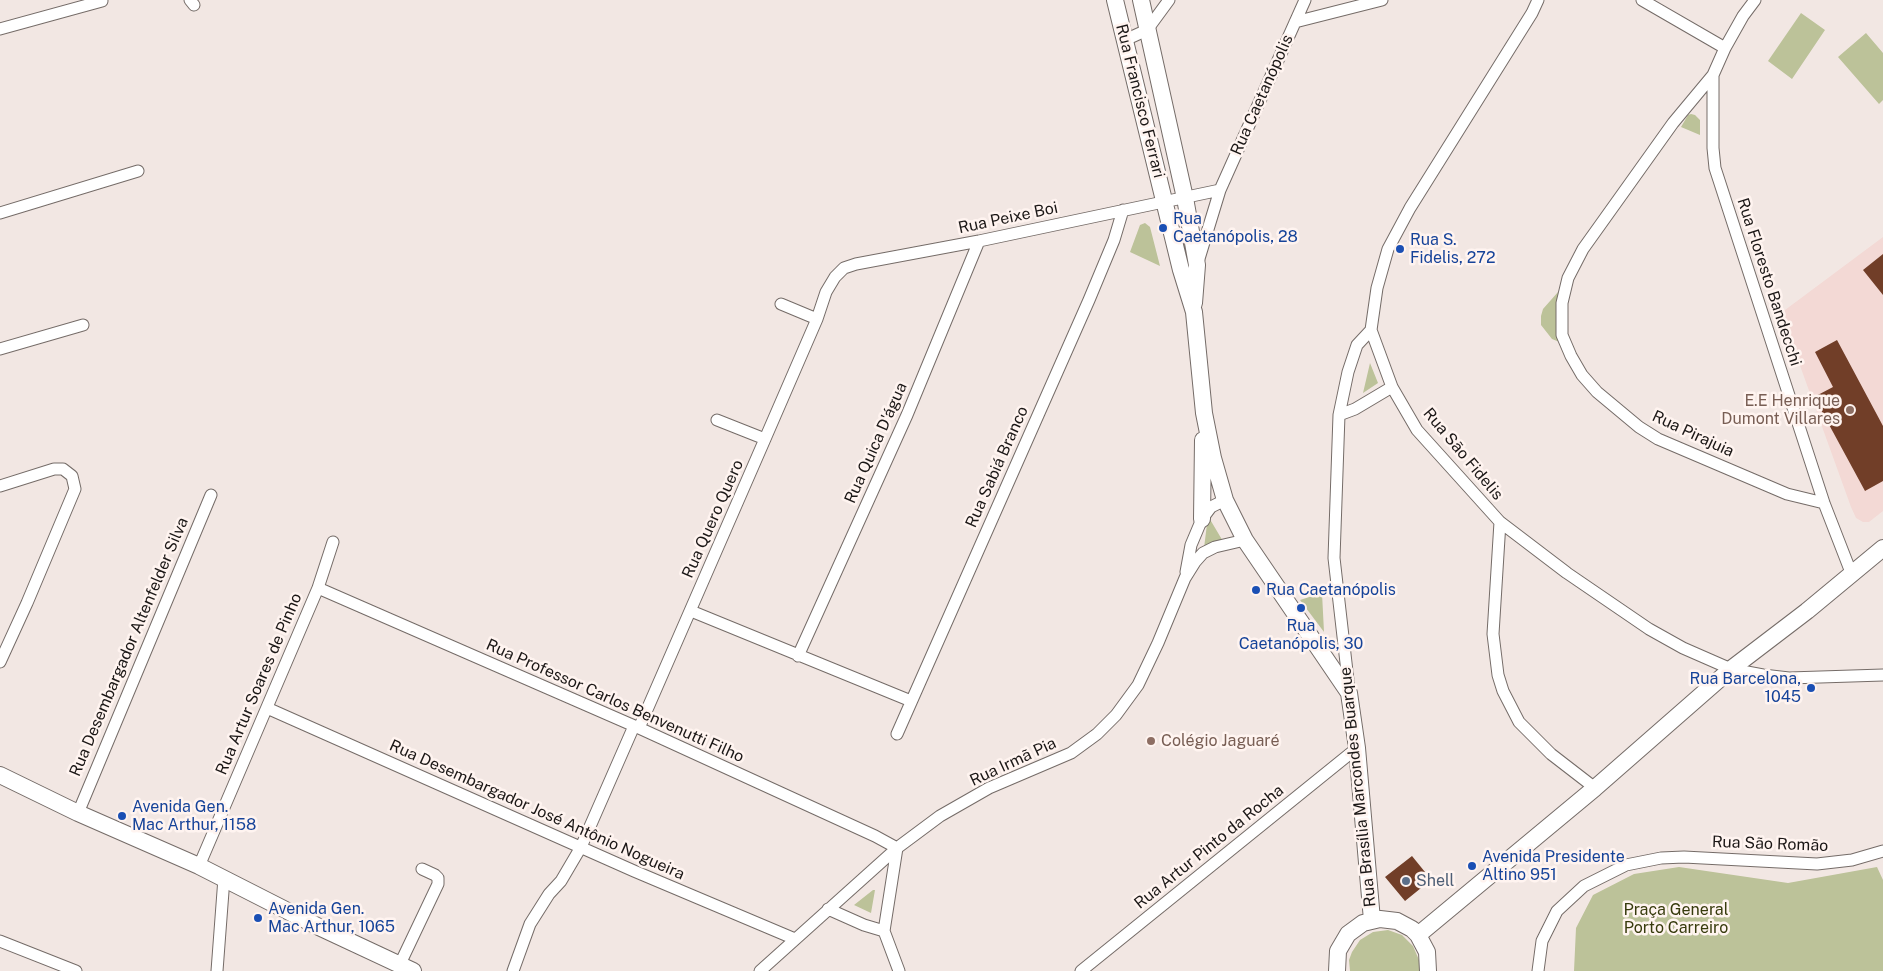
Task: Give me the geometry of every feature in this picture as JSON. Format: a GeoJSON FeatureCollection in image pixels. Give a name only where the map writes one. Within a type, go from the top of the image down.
{"type":"FeatureCollection","features":[{"type":"Feature","properties":{"kind":"main road","name":"Rua Francisco Ferrari"},"geometry":{"type":"LineString","coordinates":[[1115,0],[1165,202]]}},
{"type":"Feature","properties":{"kind":"main road","name":"Rua Francisco Ferrari"},"geometry":{"type":"LineString","coordinates":[[1140,0],[1185,198]]}},
{"type":"Feature","properties":{"kind":"main road","name":"Rua Caetanópolis"},"geometry":{"type":"LineString","coordinates":[[1185,198],[1197,265],[1194,312],[1204,412],[1213,458],[1225,500],[1244,540],[1349,693]]}},
{"type":"Feature","properties":{"kind":"main road","name":"Rua Caetanópolis"},"geometry":{"type":"LineString","coordinates":[[1165,202],[1181,270],[1194,312]]}},
{"type":"Feature","properties":{"kind":"main road"},"geometry":{"type":"LineString","coordinates":[[1202,519],[1204,412]]}},
{"type":"Feature","properties":{"kind":"main road"},"geometry":{"type":"LineString","coordinates":[[1418,935],[1595,788],[1731,669],[1852,575],[1883,548]]}},
{"type":"Feature","properties":{"kind":"main road","name":"Rua Brasília Marcondes Buarque"},"geometry":{"type":"LineString","coordinates":[[1349,693],[1357,748],[1372,920]]}},
{"type":"Feature","properties":{"kind":"main road"},"geometry":{"type":"LineString","coordinates":[[0,775],[78,813],[199,866],[319,927],[407,968]]}},
{"type":"Feature","properties":{"kind":"main road"},"geometry":{"type":"LineString","coordinates":[[1337,971],[1336,960],[1342,942],[1355,928],[1372,920],[1380,919],[1397,921],[1412,929],[1418,935],[1427,952],[1428,971]]}},
{"type":"Feature","properties":{"kind":"street"},"geometry":{"type":"LineString","coordinates":[[1125,40],[1147,30],[1169,0]]}},
{"type":"Feature","properties":{"kind":"street","name":"Rua Caetanópolis"},"geometry":{"type":"LineString","coordinates":[[1197,265],[1220,190],[1305,0]]}},
{"type":"Feature","properties":{"kind":"street"},"geometry":{"type":"LineString","coordinates":[[1295,22],[1382,0]]}},
{"type":"Feature","properties":{"kind":"street","name":"Rua São Fidelis"},"geometry":{"type":"LineString","coordinates":[[1538,0],[1415,200],[1388,249],[1377,288],[1371,330],[1392,387],[1417,430],[1500,522],[1567,573],[1649,629],[1682,648],[1731,669],[1789,678],[1883,675]]}},
{"type":"Feature","properties":{"kind":"street"},"geometry":{"type":"LineString","coordinates":[[1642,0],[1725,48]]}},
{"type":"Feature","properties":{"kind":"street","name":"Rua Floresto Bandecchi"},"geometry":{"type":"LineString","coordinates":[[1755,0],[1743,16],[1713,74],[1713,148],[1715,168],[1824,503],[1852,575]]}},
{"type":"Feature","properties":{"kind":"street"},"geometry":{"type":"LineString","coordinates":[[0,29],[102,1]]}},
{"type":"Feature","properties":{"kind":"street","name":"Rua Pirajuia"},"geometry":{"type":"LineString","coordinates":[[1713,74],[1672,123],[1583,249],[1568,278],[1562,303],[1562,335],[1582,375],[1596,392],[1639,427],[1658,439],[1787,494],[1824,503]]}},
{"type":"Feature","properties":{"kind":"street"},"geometry":{"type":"LineString","coordinates":[[0,213],[138,171]]}},
{"type":"Feature","properties":{"kind":"street"},"geometry":{"type":"LineString","coordinates":[[1165,202],[1220,190]]}},
{"type":"Feature","properties":{"kind":"street","name":"Rua Peixe Boi"},"geometry":{"type":"LineString","coordinates":[[856,264],[979,241],[1165,202]]}},
{"type":"Feature","properties":{"kind":"street","name":"Rua Sabiá Branco"},"geometry":{"type":"LineString","coordinates":[[897,734],[1089,300],[1114,240],[1123,210]]}},
{"type":"Feature","properties":{"kind":"street","name":"Rua Quica D'água"},"geometry":{"type":"LineString","coordinates":[[798,656],[907,415],[979,241]]}},
{"type":"Feature","properties":{"kind":"street","name":"Rua Quero Quero"},"geometry":{"type":"LineString","coordinates":[[512,971],[530,924],[582,847],[691,611],[817,318],[826,292],[835,277],[844,268],[856,264]]}},
{"type":"Feature","properties":{"kind":"street"},"geometry":{"type":"LineString","coordinates":[[782,304],[817,318]]}},
{"type":"Feature","properties":{"kind":"street"},"geometry":{"type":"LineString","coordinates":[[0,349],[83,325]]}},
{"type":"Feature","properties":{"kind":"street","name":"Rua Brasília Marcondes Buarque"},"geometry":{"type":"LineString","coordinates":[[1349,693],[1334,558],[1339,414],[1348,372],[1357,345],[1371,330]]}},
{"type":"Feature","properties":{"kind":"street"},"geometry":{"type":"LineString","coordinates":[[1339,414],[1355,409],[1392,387]]}},
{"type":"Feature","properties":{"kind":"street"},"geometry":{"type":"LineString","coordinates":[[716,420],[765,439]]}},
{"type":"Feature","properties":{"kind":"street"},"geometry":{"type":"LineString","coordinates":[[0,486],[54,469],[63,469],[72,476],[75,489],[0,662]]}},
{"type":"Feature","properties":{"kind":"street","name":"Rua Desembargador Altenfelder Silva"},"geometry":{"type":"LineString","coordinates":[[78,813],[211,495]]}},
{"type":"Feature","properties":{"kind":"street","name":"Rua Irmã Pia"},"geometry":{"type":"LineString","coordinates":[[1185,578],[1191,545],[1202,519],[1211,507],[1225,500]]}},
{"type":"Feature","properties":{"kind":"street"},"geometry":{"type":"LineString","coordinates":[[1500,522],[1493,634],[1498,675],[1503,691],[1519,722],[1551,754],[1595,788]]}},
{"type":"Feature","properties":{"kind":"street","name":"Rua Irmã Pia"},"geometry":{"type":"LineString","coordinates":[[760,971],[897,848],[948,811],[989,788],[1071,753],[1097,734],[1116,715],[1138,686],[1185,578],[1195,562],[1203,554],[1215,547],[1244,540]]}},
{"type":"Feature","properties":{"kind":"street","name":"Rua Artur Soares de Pinho"},"geometry":{"type":"LineString","coordinates":[[199,866],[318,588],[332,542]]}},
{"type":"Feature","properties":{"kind":"street","name":"Rua Professor Carlos Benvenutti Filho"},"geometry":{"type":"LineString","coordinates":[[318,588],[637,727],[876,836],[897,848]]}},
{"type":"Feature","properties":{"kind":"street"},"geometry":{"type":"LineString","coordinates":[[691,611],[911,702]]}},
{"type":"Feature","properties":{"kind":"street","name":"Rua Desembargador José Antônio Nogueira"},"geometry":{"type":"LineString","coordinates":[[267,708],[634,871],[795,939]]}},
{"type":"Feature","properties":{"kind":"street","name":"Rua Artur Pinto da Rocha"},"geometry":{"type":"LineString","coordinates":[[1082,971],[1357,748]]}},
{"type":"Feature","properties":{"kind":"street"},"geometry":{"type":"LineString","coordinates":[[897,848],[884,931],[899,971]]}},
{"type":"Feature","properties":{"kind":"street"},"geometry":{"type":"LineString","coordinates":[[1878,852],[1883,864]]}},
{"type":"Feature","properties":{"kind":"street","name":"Rua São Romão"},"geometry":{"type":"LineString","coordinates":[[1538,971],[1542,942],[1556,911],[1584,886],[1601,876],[1633,863],[1661,858],[1684,857],[1817,864],[1852,860],[1878,852]]}},
{"type":"Feature","properties":{"kind":"street"},"geometry":{"type":"LineString","coordinates":[[407,968],[438,884],[438,878],[435,875],[422,869]]}},
{"type":"Feature","properties":{"kind":"street"},"geometry":{"type":"LineString","coordinates":[[217,971],[224,878]]}},
{"type":"Feature","properties":{"kind":"street"},"geometry":{"type":"LineString","coordinates":[[828,910],[884,931]]}},
{"type":"Feature","properties":{"kind":"street"},"geometry":{"type":"LineString","coordinates":[[0,941],[76,971]]}},
{"type":"Feature","properties":{"kind":"shaded area","name":"E.E Henrique Dumont Villares"},"geometry":{"type":"Polygon","coordinates":[[[1883,237],[1883,511],[1869,522],[1863,522],[1856,518],[1851,507],[1781,313],[1883,237]]]}},
{"type":"Feature","properties":{"kind":"green space"},"geometry":{"type":"Polygon","coordinates":[[[1801,13],[1825,30],[1792,79],[1768,61],[1801,13]]]}},
{"type":"Feature","properties":{"kind":"green space"},"geometry":{"type":"Polygon","coordinates":[[[1866,33],[1883,53],[1883,100],[1879,104],[1838,57],[1866,33]]]}},
{"type":"Feature","properties":{"kind":"green space"},"geometry":{"type":"Polygon","coordinates":[[[1691,114],[1700,120],[1700,135],[1681,127],[1688,115],[1691,114]]]}},
{"type":"Feature","properties":{"kind":"green space"},"geometry":{"type":"Polygon","coordinates":[[[1145,223],[1150,227],[1160,266],[1130,252],[1140,225],[1145,223]]]}},
{"type":"Feature","properties":{"kind":"green space"},"geometry":{"type":"Polygon","coordinates":[[[1558,292],[1556,313],[1558,332],[1562,343],[1552,339],[1541,325],[1543,309],[1558,292]]]}},
{"type":"Feature","properties":{"kind":"green space"},"geometry":{"type":"Polygon","coordinates":[[[1370,363],[1378,383],[1363,393],[1370,363]]]}},
{"type":"Feature","properties":{"kind":"green space"},"geometry":{"type":"Polygon","coordinates":[[[1208,516],[1224,543],[1204,548],[1208,516]]]}},
{"type":"Feature","properties":{"kind":"green space"},"geometry":{"type":"Polygon","coordinates":[[[1322,593],[1324,632],[1300,600],[1322,593]]]}},
{"type":"Feature","properties":{"kind":"green space","name":"Praça General Porto Carreiro"},"geometry":{"type":"Polygon","coordinates":[[[1679,867],[1788,883],[1877,867],[1883,880],[1883,971],[1574,971],[1576,928],[1593,895],[1634,874],[1679,867]]]}},
{"type":"Feature","properties":{"kind":"green space"},"geometry":{"type":"Polygon","coordinates":[[[875,890],[871,913],[854,905],[875,890]]]}},
{"type":"Feature","properties":{"kind":"green space"},"geometry":{"type":"Polygon","coordinates":[[[1388,930],[1402,935],[1413,946],[1419,960],[1419,971],[1350,971],[1349,960],[1360,940],[1373,932],[1388,930]]]}},
{"type":"Feature","properties":{"kind":"building"},"geometry":{"type":"Polygon","coordinates":[[[1883,254],[1883,295],[1863,270],[1883,254]]]}},
{"type":"Feature","properties":{"kind":"building"},"geometry":{"type":"Polygon","coordinates":[[[1837,340],[1883,426],[1883,481],[1865,491],[1814,397],[1833,387],[1815,352],[1837,340]]]}},
{"type":"Feature","properties":{"kind":"building","name":"Shell"},"geometry":{"type":"Polygon","coordinates":[[[1412,856],[1425,872],[1420,876],[1426,884],[1405,901],[1385,877],[1412,856]]]}},
{"type":"Feature","properties":{"kind":"place","name":"Rua Caetanópolis, 28"},"geometry":{"type":"Point","coordinates":[1163,228]}},
{"type":"Feature","properties":{"kind":"place","name":"Rua S. Fidelis, 272"},"geometry":{"type":"Point","coordinates":[1400,249]}},
{"type":"Feature","properties":{"kind":"place","name":"E.E Henrique Dumont Villares"},"geometry":{"type":"Point","coordinates":[1850,410]}},
{"type":"Feature","properties":{"kind":"place","name":"Rua Caetanópolis"},"geometry":{"type":"Point","coordinates":[1256,590]}},
{"type":"Feature","properties":{"kind":"place","name":"Rua Caetanópolis, 30"},"geometry":{"type":"Point","coordinates":[1301,608]}},
{"type":"Feature","properties":{"kind":"place","name":"Rua Barcelona, 1045"},"geometry":{"type":"Point","coordinates":[1811,688]}},
{"type":"Feature","properties":{"kind":"place","name":"Colégio Jaguaré"},"geometry":{"type":"Point","coordinates":[1151,741]}},
{"type":"Feature","properties":{"kind":"place","name":"Avenida Gen. Mac Arthur, 1158"},"geometry":{"type":"Point","coordinates":[122,816]}},
{"type":"Feature","properties":{"kind":"place","name":"Avenida Presidente Altino 951"},"geometry":{"type":"Point","coordinates":[1472,866]}},
{"type":"Feature","properties":{"kind":"place","name":"Shell"},"geometry":{"type":"Point","coordinates":[1406,881]}},
{"type":"Feature","properties":{"kind":"place","name":"Avenida Gen. Mac Arthur, 1065"},"geometry":{"type":"Point","coordinates":[258,918]}}]}
